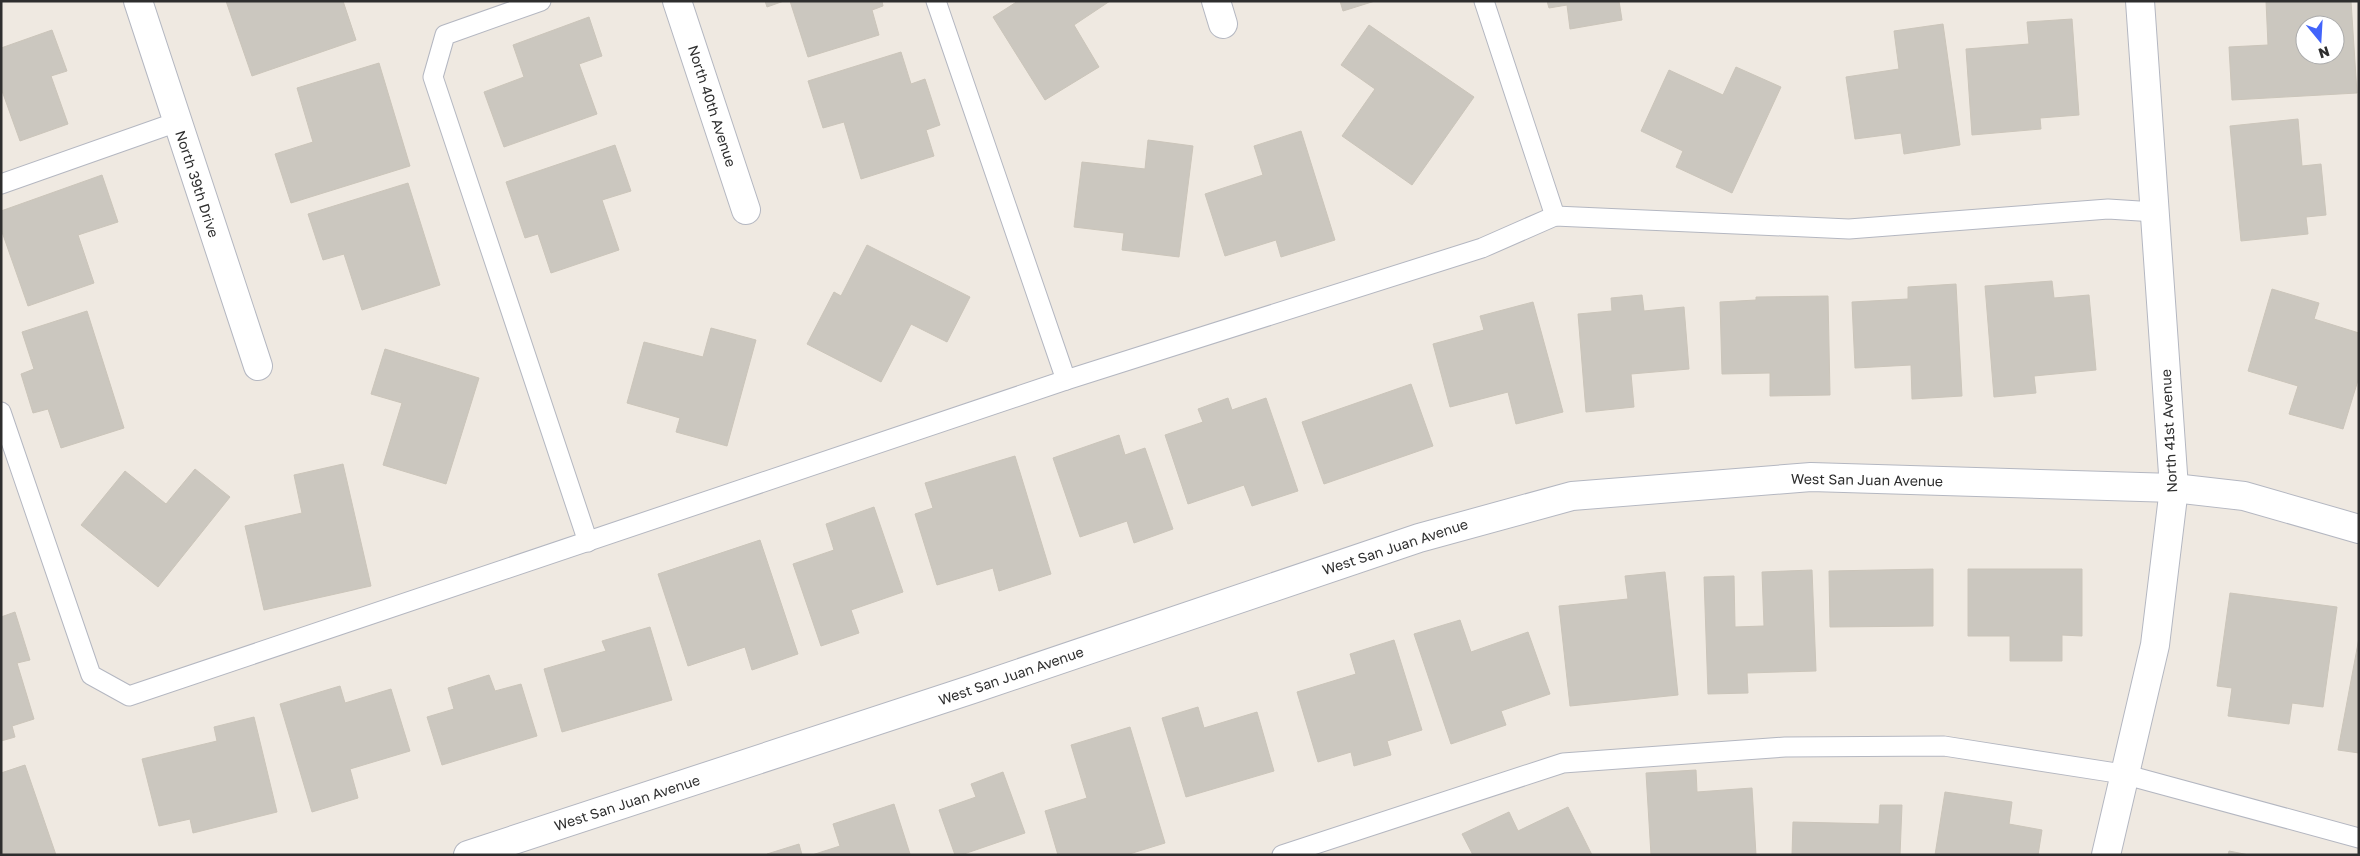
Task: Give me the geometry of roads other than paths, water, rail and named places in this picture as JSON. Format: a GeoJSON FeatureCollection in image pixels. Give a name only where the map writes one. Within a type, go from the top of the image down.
{"type":"FeatureCollection","features":[{"type":"Feature","properties":{"kind":"street","name":"North 39th Drive"},"geometry":{"type":"LineString","coordinates":[[138,1],[258,366]]}},
{"type":"Feature","properties":{"kind":"street","name":"North 40th Avenue"},"geometry":{"type":"LineString","coordinates":[[677,1],[746,210]]}},
{"type":"Feature","properties":{"kind":"street","name":"North 41st Avenue"},"geometry":{"type":"LineString","coordinates":[[2106,855],[2123,774],[2155,645],[2174,488],[2140,1]]}},
{"type":"Feature","properties":{"kind":"street","name":"West San Juan Avenue"},"geometry":{"type":"LineString","coordinates":[[468,855],[973,689],[1419,538],[1572,496],[1811,477],[2174,488],[2244,496],[2359,529]]}},
{"type":"Feature","properties":{"kind":"lane"},"geometry":{"type":"LineString","coordinates":[[541,1],[445,35],[433,77],[588,542]]}},
{"type":"Feature","properties":{"kind":"lane"},"geometry":{"type":"LineString","coordinates":[[936,1],[1066,380]]}},
{"type":"Feature","properties":{"kind":"lane"},"geometry":{"type":"LineString","coordinates":[[1484,1],[1555,216]]}},
{"type":"Feature","properties":{"kind":"lane"},"geometry":{"type":"LineString","coordinates":[[1,184],[177,122]]}},
{"type":"Feature","properties":{"kind":"lane"},"geometry":{"type":"LineString","coordinates":[[1,412],[91,675],[129,696],[1066,380],[1482,248],[1555,216],[1849,229],[2108,209],[2155,212]]}},
{"type":"Feature","properties":{"kind":"lane"},"geometry":{"type":"LineString","coordinates":[[1282,855],[1564,763],[1785,747],[1944,746],[2123,774],[2359,838]]}}]}
